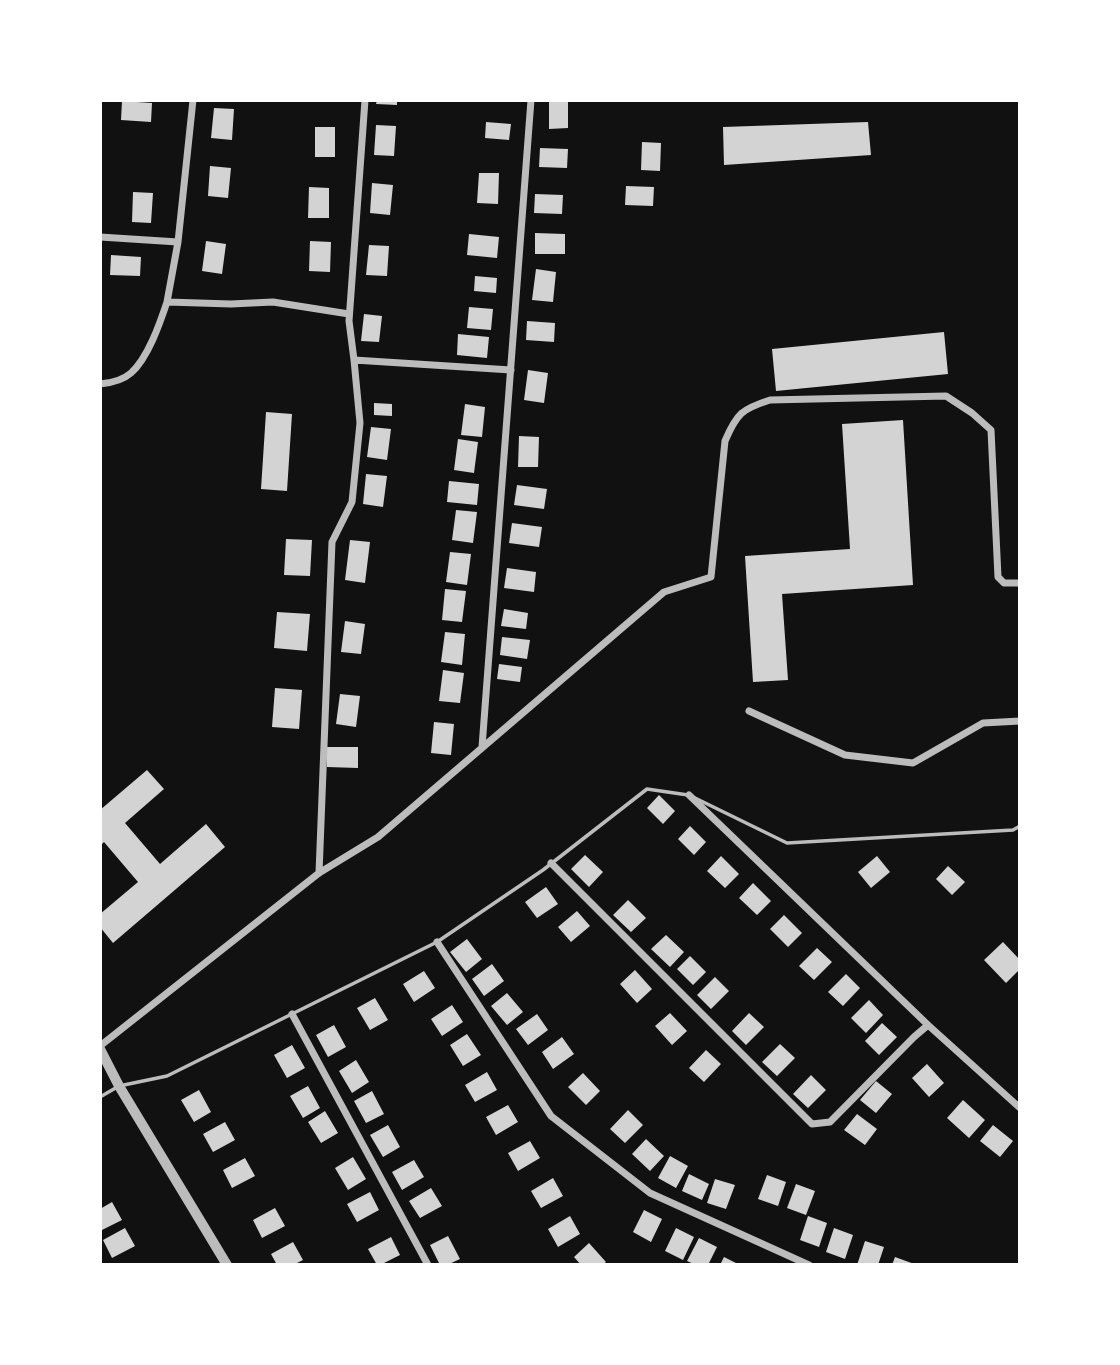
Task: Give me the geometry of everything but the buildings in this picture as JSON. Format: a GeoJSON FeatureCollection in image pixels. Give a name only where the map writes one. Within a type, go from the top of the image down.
{"type":"FeatureCollection","features":[{"type":"Feature","properties":{"kind":"street"},"geometry":{"type":"LineString","coordinates":[[100,384],[113,383],[131,373],[143,357],[167,302],[178,242],[192,100]]}},
{"type":"Feature","properties":{"kind":"street"},"geometry":{"type":"LineString","coordinates":[[319,873],[332,542],[352,502],[360,423],[349,314],[365,100]]}},
{"type":"Feature","properties":{"kind":"street"},"geometry":{"type":"LineString","coordinates":[[482,747],[531,100]]}},
{"type":"Feature","properties":{"kind":"street"},"geometry":{"type":"LineString","coordinates":[[100,237],[178,242]]}},
{"type":"Feature","properties":{"kind":"street"},"geometry":{"type":"LineString","coordinates":[[167,302],[273,302],[349,314]]}},
{"type":"Feature","properties":{"kind":"street"},"geometry":{"type":"LineString","coordinates":[[354,360],[510,370]]}},
{"type":"Feature","properties":{"kind":"street"},"geometry":{"type":"LineString","coordinates":[[227,1265],[120,1086],[100,1047],[319,873],[377,837],[664,592],[711,577],[725,440],[734,420],[749,407],[771,400],[946,397],[972,413],[991,430],[998,576],[1004,583],[1020,583]]}},
{"type":"Feature","properties":{"kind":"street"},"geometry":{"type":"LineString","coordinates":[[749,711],[845,755],[913,763],[983,723],[1020,721]]}},
{"type":"Feature","properties":{"kind":"street"},"geometry":{"type":"LineString","coordinates":[[689,795],[928,1026],[1020,1108]]}},
{"type":"Feature","properties":{"kind":"street"},"geometry":{"type":"LineString","coordinates":[[551,863],[812,1124],[830,1122],[928,1026]]}},
{"type":"Feature","properties":{"kind":"street"},"geometry":{"type":"LineString","coordinates":[[437,942],[551,1116],[650,1193],[808,1265]]}},
{"type":"Feature","properties":{"kind":"street"},"geometry":{"type":"LineString","coordinates":[[292,1014],[428,1265]]}},
{"type":"Feature","properties":{"kind":"lane"},"geometry":{"type":"LineString","coordinates":[[100,1097],[120,1086],[167,1076],[437,942],[551,863],[647,789],[689,795],[787,843],[1013,830],[1020,826]]}}]}
